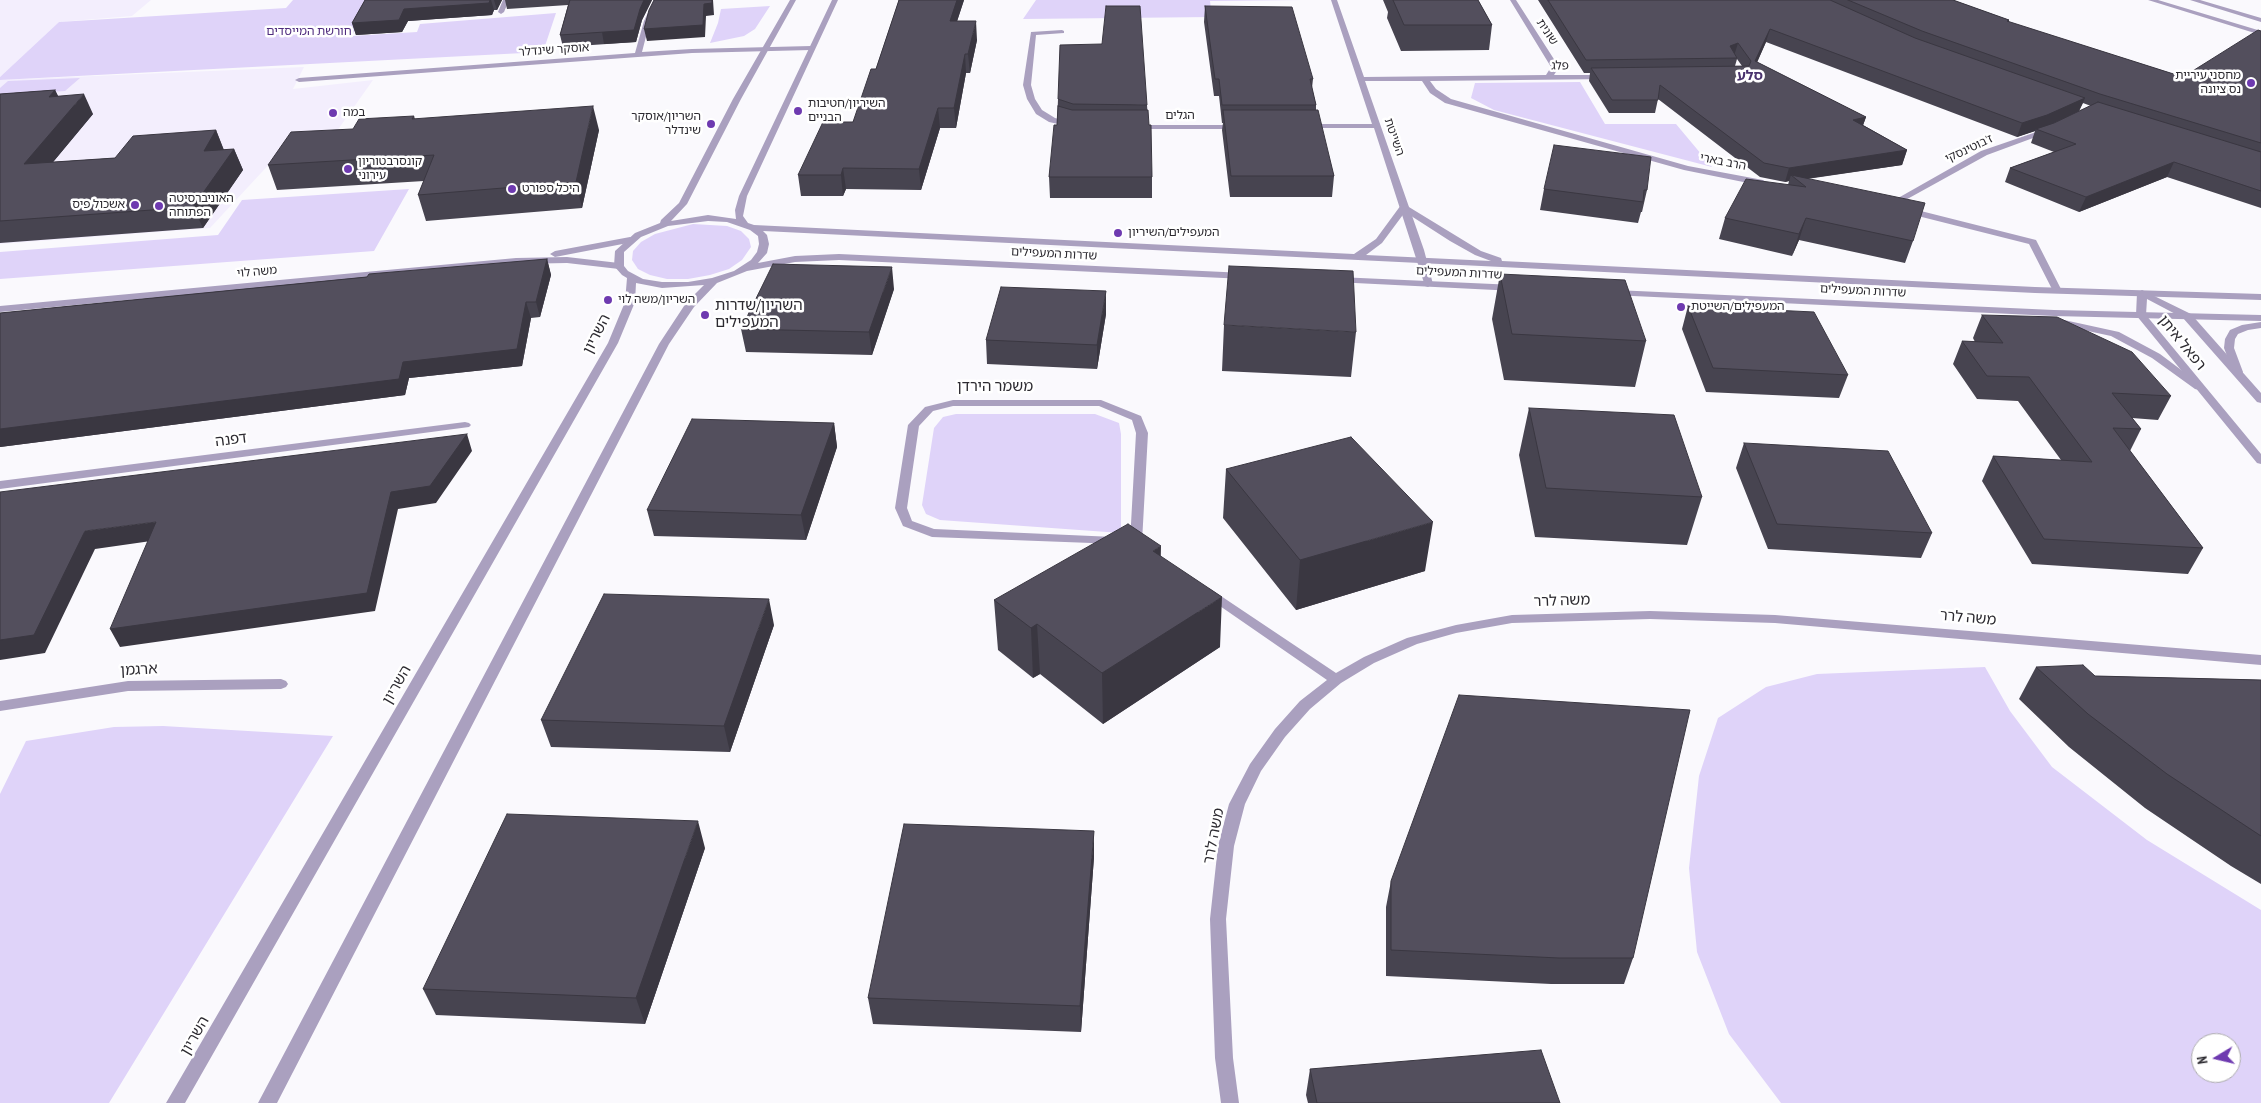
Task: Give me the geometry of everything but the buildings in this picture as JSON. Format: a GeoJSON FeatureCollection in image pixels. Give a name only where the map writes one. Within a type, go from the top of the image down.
{"type":"FeatureCollection","features":[{"type":"Feature","properties":{"kind":"street"},"geometry":{"type":"LineString","coordinates":[[501,12],[506,0]]}},
{"type":"Feature","properties":{"kind":"street"},"geometry":{"type":"LineString","coordinates":[[638,55],[647,21],[657,0]]}},
{"type":"Feature","properties":{"kind":"street"},"geometry":{"type":"LineString","coordinates":[[656,227],[670,219],[683,204],[793,0]]}},
{"type":"Feature","properties":{"kind":"street"},"geometry":{"type":"LineString","coordinates":[[630,240],[620,251],[619,266],[632,277],[662,285],[688,285],[714,281],[746,268],[762,253],[764,244],[762,235],[739,216],[743,196],[836,0]]}},
{"type":"Feature","properties":{"kind":"street","name":"השייטת"},"geometry":{"type":"LineString","coordinates":[[1334,0],[1428,284]]}},
{"type":"Feature","properties":{"kind":"street","name":"שונית"},"geometry":{"type":"LineString","coordinates":[[1512,0],[1555,67],[1548,78]]}},
{"type":"Feature","properties":{"kind":"street"},"geometry":{"type":"LineString","coordinates":[[2151,0],[2261,33]]}},
{"type":"Feature","properties":{"kind":"street"},"geometry":{"type":"LineString","coordinates":[[2193,0],[2261,20]]}},
{"type":"Feature","properties":{"kind":"street"},"geometry":{"type":"LineString","coordinates":[[1062,32],[1033,33],[1027,85],[1031,99],[1039,112],[1052,120],[1081,126]]}},
{"type":"Feature","properties":{"kind":"street","name":"אוסקר שינדלר"},"geometry":{"type":"LineString","coordinates":[[298,80],[638,55],[766,48],[812,48]]}},
{"type":"Feature","properties":{"kind":"street","name":"פלג"},"geometry":{"type":"LineString","coordinates":[[1360,79],[1615,77]]}},
{"type":"Feature","properties":{"kind":"street","name":"הרב בארי"},"geometry":{"type":"LineString","coordinates":[[1425,79],[1433,91],[1448,101],[1687,168],[1775,185]]}},
{"type":"Feature","properties":{"kind":"street"},"geometry":{"type":"LineString","coordinates":[[1298,126],[1377,126]]}},
{"type":"Feature","properties":{"kind":"street","name":"הגלים"},"geometry":{"type":"LineString","coordinates":[[1125,127],[1249,127]]}},
{"type":"Feature","properties":{"kind":"street","name":"ז'בוטינסקי"},"geometry":{"type":"LineString","coordinates":[[2054,129],[1984,153],[1883,205],[2032,242],[2057,291]]}},
{"type":"Feature","properties":{"kind":"street"},"geometry":{"type":"LineString","coordinates":[[1355,258],[1389,230],[1404,207],[1478,253],[1491,259],[1519,266]]}},
{"type":"Feature","properties":{"kind":"street","name":"שדרות המעפילים"},"geometry":{"type":"LineString","coordinates":[[656,227],[681,220],[708,218],[728,219],[749,226],[1355,258],[2057,291],[2261,296]]}},
{"type":"Feature","properties":{"kind":"street","name":"משה לוי"},"geometry":{"type":"LineString","coordinates":[[0,309],[516,260],[630,240],[656,227]]}},
{"type":"Feature","properties":{"kind":"street","name":"שדרות המעפילים"},"geometry":{"type":"LineString","coordinates":[[746,268],[796,259],[839,257],[1258,276]]}},
{"type":"Feature","properties":{"kind":"street","name":"משה לוי"},"geometry":{"type":"LineString","coordinates":[[516,260],[567,260],[619,266]]}},
{"type":"Feature","properties":{"kind":"street","name":"השריון"},"geometry":{"type":"LineString","coordinates":[[175,1103],[613,343],[630,302],[632,277]]}},
{"type":"Feature","properties":{"kind":"street","name":"שדרות המעפילים"},"geometry":{"type":"LineString","coordinates":[[1328,279],[1524,288]]}},
{"type":"Feature","properties":{"kind":"street"},"geometry":{"type":"LineString","coordinates":[[267,1103],[664,344],[690,305],[714,281]]}},
{"type":"Feature","properties":{"kind":"street","name":"שדרות המעפילים"},"geometry":{"type":"LineString","coordinates":[[1601,292],[1994,310],[2261,318]]}},
{"type":"Feature","properties":{"kind":"street","name":"רפאל איתן"},"geometry":{"type":"LineString","coordinates":[[2261,400],[2188,316],[2142,293],[2141,315],[2261,461]]}},
{"type":"Feature","properties":{"kind":"street"},"geometry":{"type":"LineString","coordinates":[[1994,310],[2094,328],[2115,334],[2149,352],[2199,387]]}},
{"type":"Feature","properties":{"kind":"street"},"geometry":{"type":"LineString","coordinates":[[2238,372],[2229,348],[2230,339],[2234,332],[2246,327],[2261,325]]}},
{"type":"Feature","properties":{"kind":"street","name":"משמר הירדן"},"geometry":{"type":"LineString","coordinates":[[953,403],[1101,403],[1137,418],[1142,433],[1140,545],[932,533],[908,523],[901,508],[914,425],[929,409],[953,403]]}},
{"type":"Feature","properties":{"kind":"street","name":"דפנה"},"geometry":{"type":"LineString","coordinates":[[0,485],[465,425]]}},
{"type":"Feature","properties":{"kind":"street"},"geometry":{"type":"LineString","coordinates":[[1200,586],[1336,680]]}},
{"type":"Feature","properties":{"kind":"street","name":"משה לרר"},"geometry":{"type":"LineString","coordinates":[[1230,1103],[1224,1058],[1218,919],[1228,837],[1237,804],[1255,768],[1280,733],[1305,705],[1336,680],[1369,660],[1412,641],[1456,629],[1512,619],[1641,615],[1775,619],[2261,660]]}},
{"type":"Feature","properties":{"kind":"street","name":"ארגמן"},"geometry":{"type":"LineString","coordinates":[[0,706],[128,686],[281,684]]}},
{"type":"Feature","properties":{"kind":"shaded area"},"geometry":{"type":"Polygon","coordinates":[[[0,0],[151,0],[132,16],[59,22],[0,77],[0,0]]]}},
{"type":"Feature","properties":{"kind":"shaded area"},"geometry":{"type":"Polygon","coordinates":[[[304,67],[293,89],[373,80],[332,138],[287,145],[210,228],[0,244],[0,80],[304,67]]]}},
{"type":"Feature","properties":{"kind":"green space","name":"חורשת המייסדים"},"geometry":{"type":"Polygon","coordinates":[[[293,0],[370,0],[352,36],[417,32],[420,24],[556,13],[543,52],[0,80],[0,77],[59,22],[286,8],[293,0]]]}},
{"type":"Feature","properties":{"kind":"green space"},"geometry":{"type":"Polygon","coordinates":[[[1036,0],[1302,0],[1210,1],[1212,17],[1023,19],[1036,0]]]}},
{"type":"Feature","properties":{"kind":"green space"},"geometry":{"type":"Polygon","coordinates":[[[770,6],[755,29],[744,36],[710,43],[721,9],[770,6]]]}},
{"type":"Feature","properties":{"kind":"green space"},"geometry":{"type":"Polygon","coordinates":[[[80,78],[65,91],[0,95],[0,88],[8,81],[80,78]]]}},
{"type":"Feature","properties":{"kind":"green space"},"geometry":{"type":"Polygon","coordinates":[[[1580,82],[1605,124],[1676,124],[1712,167],[1494,110],[1471,98],[1475,83],[1580,82]]]}},
{"type":"Feature","properties":{"kind":"green space"},"geometry":{"type":"Polygon","coordinates":[[[409,189],[374,251],[0,279],[0,252],[218,235],[242,200],[409,189]]]}},
{"type":"Feature","properties":{"kind":"green space"},"geometry":{"type":"Polygon","coordinates":[[[693,224],[727,226],[741,231],[749,239],[751,247],[742,260],[729,269],[710,275],[688,279],[667,279],[650,275],[638,269],[632,260],[633,251],[641,242],[655,234],[693,224]]]}},
{"type":"Feature","properties":{"kind":"green space"},"geometry":{"type":"Polygon","coordinates":[[[956,414],[1095,414],[1119,423],[1121,434],[1121,533],[940,520],[926,514],[922,505],[934,428],[943,417],[956,414]]]}},
{"type":"Feature","properties":{"kind":"green space"},"geometry":{"type":"Polygon","coordinates":[[[1985,667],[2010,711],[2052,767],[2147,840],[2261,910],[2261,1103],[1781,1103],[1729,1034],[1697,952],[1689,868],[1699,776],[1718,718],[1766,687],[1817,674],[1985,667]]]}},
{"type":"Feature","properties":{"kind":"green space"},"geometry":{"type":"Polygon","coordinates":[[[163,726],[333,736],[109,1103],[0,1103],[0,794],[26,741],[114,727],[163,726]]]}},
{"type":"Feature","properties":{"kind":"place","name":"מחסני עיריית נס ציונה"},"geometry":{"type":"Point","coordinates":[2251,83]}},
{"type":"Feature","properties":{"kind":"place","name":"השיריון/חטיבות הבניים"},"geometry":{"type":"Point","coordinates":[798,111]}},
{"type":"Feature","properties":{"kind":"place","name":"במה"},"geometry":{"type":"Point","coordinates":[333,113]}},
{"type":"Feature","properties":{"kind":"place","name":"השריון/אוסקר שינדלר"},"geometry":{"type":"Point","coordinates":[711,124]}},
{"type":"Feature","properties":{"kind":"place","name":"קונסרבטוריון עירוני"},"geometry":{"type":"Point","coordinates":[348,169]}},
{"type":"Feature","properties":{"kind":"place","name":"היכל ספורט"},"geometry":{"type":"Point","coordinates":[512,189]}},
{"type":"Feature","properties":{"kind":"place","name":"אשכול פיס"},"geometry":{"type":"Point","coordinates":[135,205]}},
{"type":"Feature","properties":{"kind":"place","name":"האוניברסיטה הפתוחה"},"geometry":{"type":"Point","coordinates":[159,206]}},
{"type":"Feature","properties":{"kind":"place","name":"המעפילים/השיריון"},"geometry":{"type":"Point","coordinates":[1118,233]}},
{"type":"Feature","properties":{"kind":"place","name":"השריון/משה לוי"},"geometry":{"type":"Point","coordinates":[608,300]}},
{"type":"Feature","properties":{"kind":"place","name":"המעפילים/השייטת"},"geometry":{"type":"Point","coordinates":[1681,307]}},
{"type":"Feature","properties":{"kind":"place","name":"השריון/שדרות המעפילים"},"geometry":{"type":"Point","coordinates":[705,315]}},
{"type":"Feature","properties":{"kind":"district","name":"סלע"},"geometry":{"type":"Point","coordinates":[1750,76]}}]}
